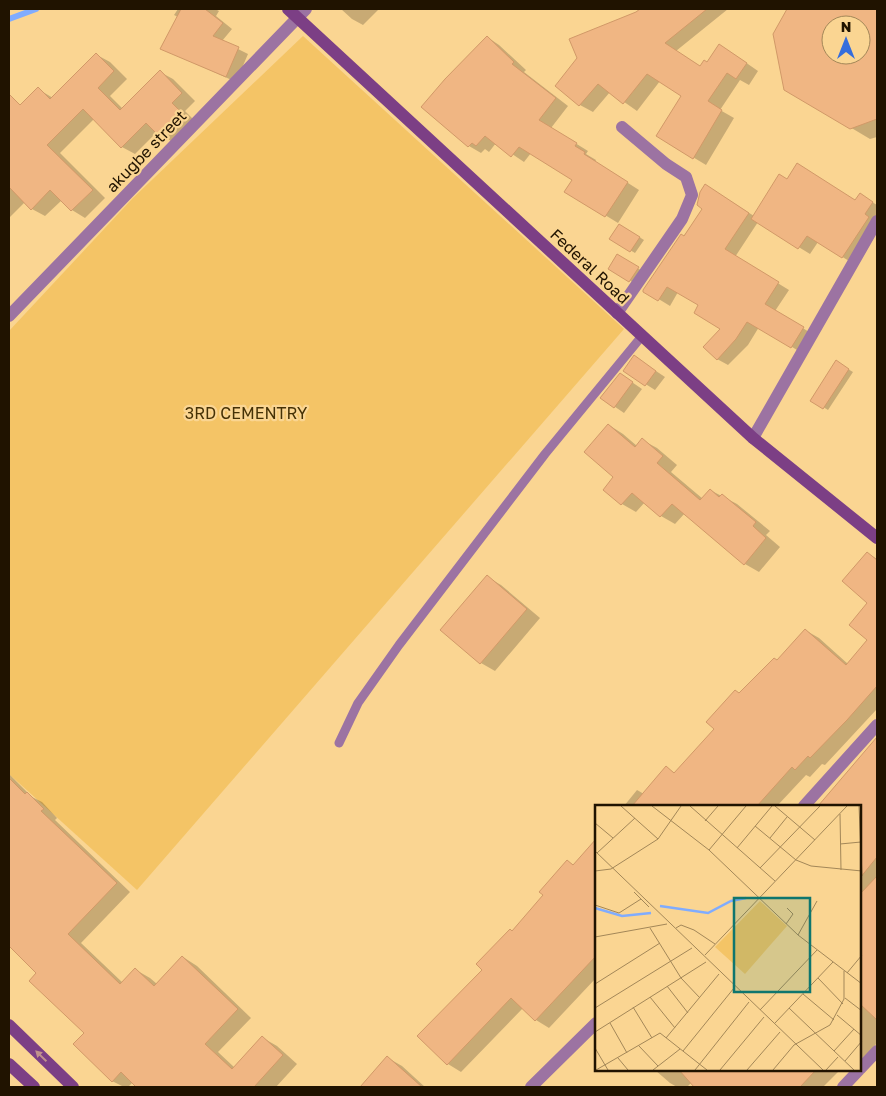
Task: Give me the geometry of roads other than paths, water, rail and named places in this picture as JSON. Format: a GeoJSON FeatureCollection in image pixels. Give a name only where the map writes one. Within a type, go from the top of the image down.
{"type":"FeatureCollection","features":[{"type":"Feature","properties":{"kind":"street","name":"Federal Road"},"geometry":{"type":"LineString","coordinates":[[288,9],[302,13],[617,313],[753,438],[877,538]]}},
{"type":"Feature","properties":{"kind":"street","name":"akugbe street"},"geometry":{"type":"LineString","coordinates":[[9,316],[302,13]]}},
{"type":"Feature","properties":{"kind":"street"},"geometry":{"type":"LineString","coordinates":[[617,313],[682,219],[692,195],[686,178],[666,164],[622,127]]}},
{"type":"Feature","properties":{"kind":"street"},"geometry":{"type":"LineString","coordinates":[[753,438],[877,221]]}},
{"type":"Feature","properties":{"kind":"street"},"geometry":{"type":"LineString","coordinates":[[805,805],[877,724]]}},
{"type":"Feature","properties":{"kind":"street"},"geometry":{"type":"LineString","coordinates":[[531,1087],[595,1024]]}},
{"type":"Feature","properties":{"kind":"street"},"geometry":{"type":"LineString","coordinates":[[9,1026],[74,1087]]}},
{"type":"Feature","properties":{"kind":"street"},"geometry":{"type":"LineString","coordinates":[[861,1069],[877,1051]]}},
{"type":"Feature","properties":{"kind":"street"},"geometry":{"type":"LineString","coordinates":[[9,1064],[34,1087]]}},
{"type":"Feature","properties":{"kind":"street"},"geometry":{"type":"LineString","coordinates":[[843,1087],[859,1071]]}},
{"type":"Feature","properties":{"kind":"lane"},"geometry":{"type":"LineString","coordinates":[[339,743],[358,703],[399,645],[545,454],[642,336]]}},
{"type":"Feature","properties":{"kind":"waterway"},"geometry":{"type":"LineString","coordinates":[[9,19],[36,9]]}},
{"type":"Feature","properties":{"kind":"park label","name":"3RD CEMENTRY"},"geometry":{"type":"Point","coordinates":[246,413]}}]}
